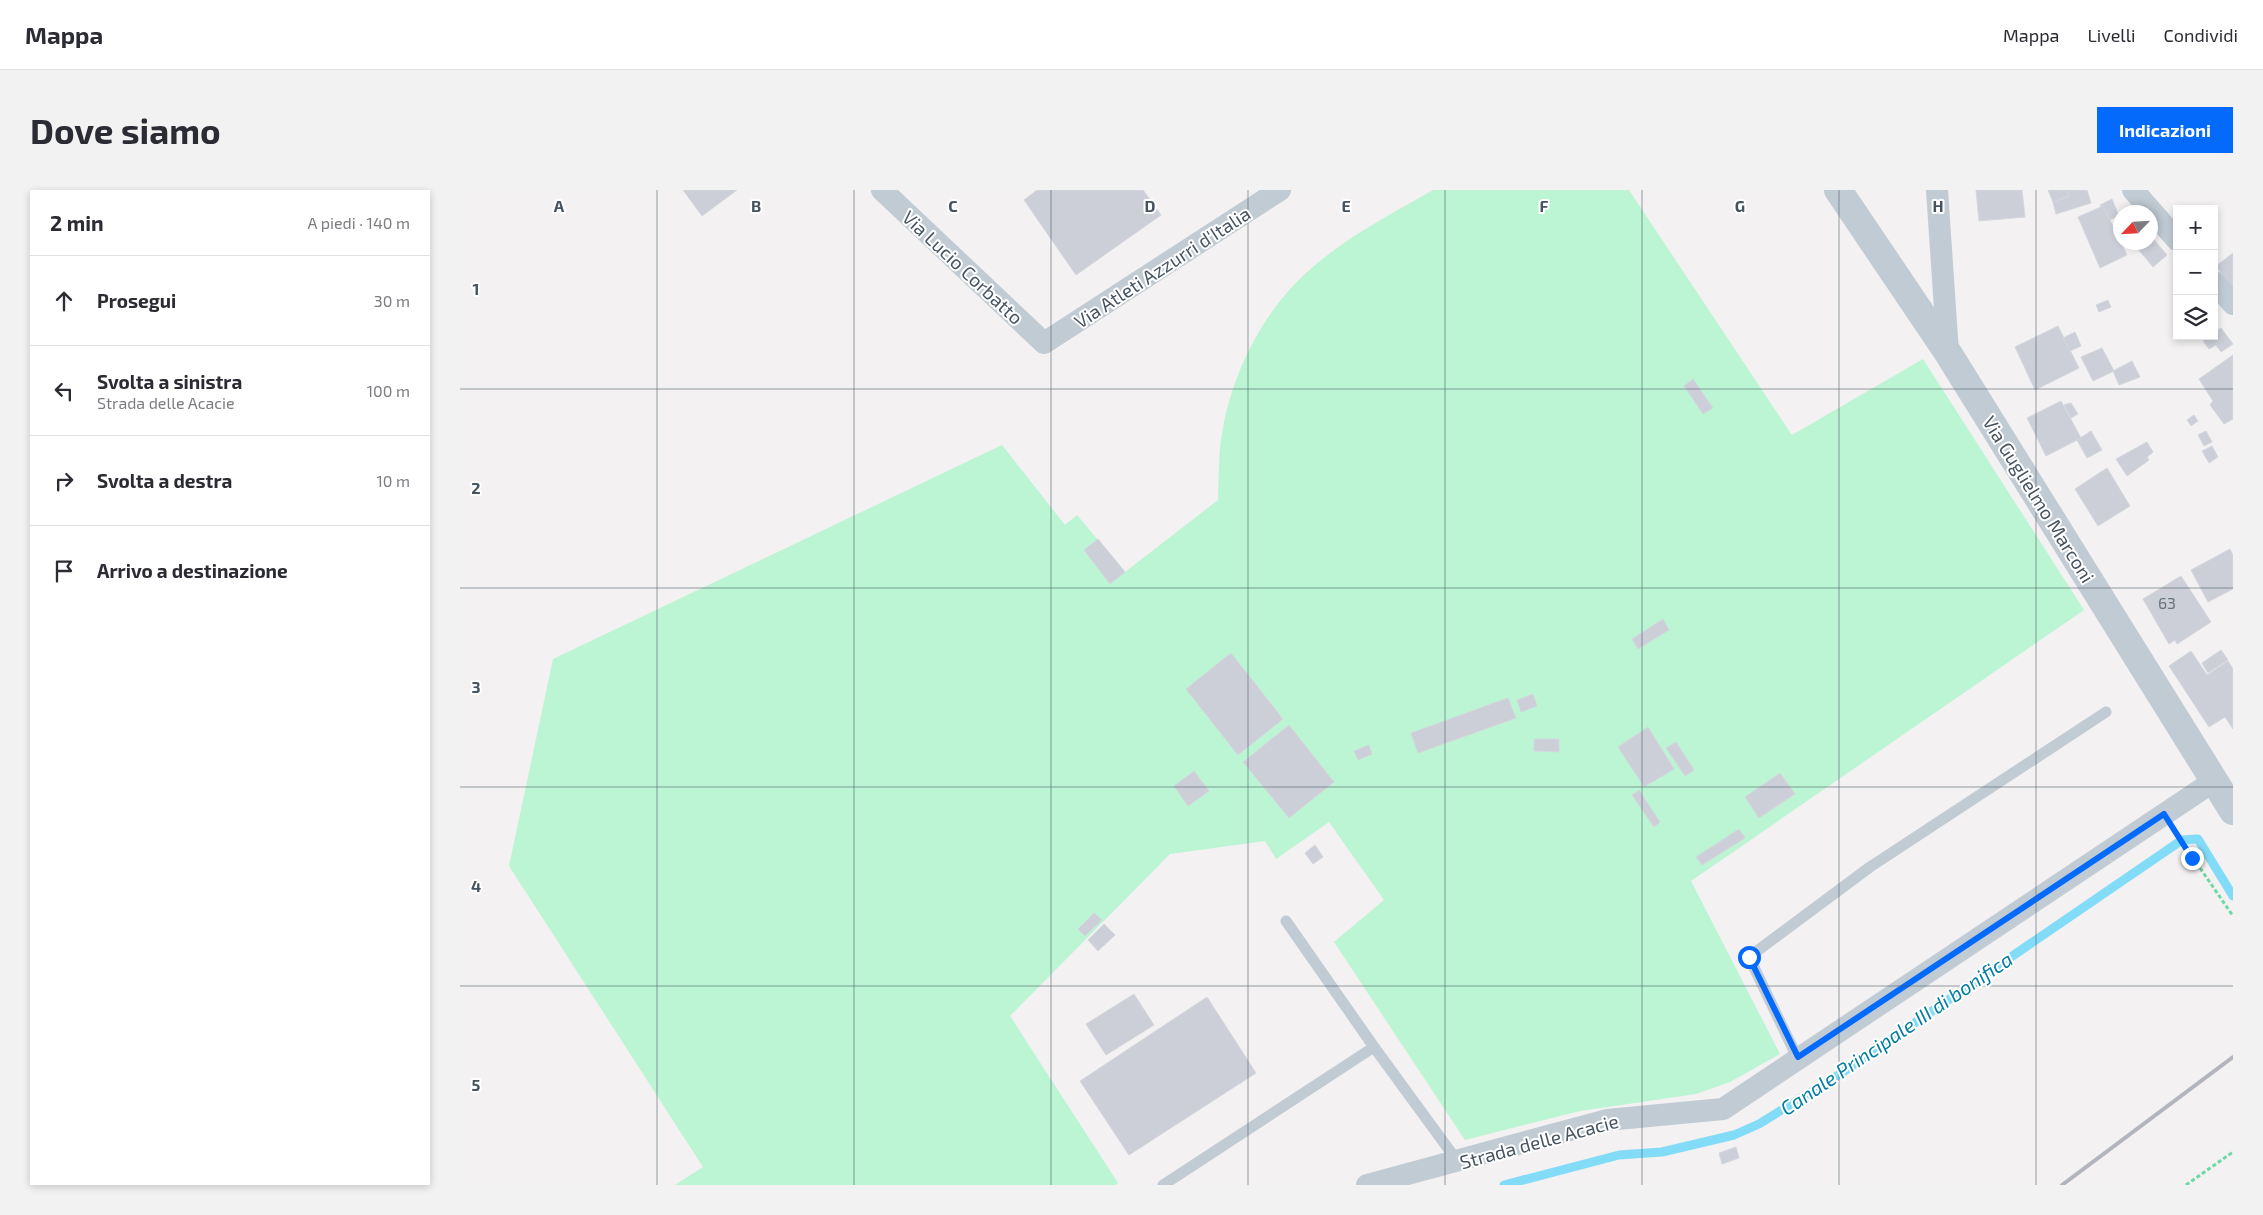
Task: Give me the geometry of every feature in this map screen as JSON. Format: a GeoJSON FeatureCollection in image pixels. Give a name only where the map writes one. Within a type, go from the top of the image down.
{"type":"FeatureCollection","features":[{"type":"Feature","properties":{"kind":"street","name":"Via Lucio Corbatto"},"geometry":{"type":"LineString","coordinates":[[882,190],[1044,343]]}},
{"type":"Feature","properties":{"kind":"street","name":"Via Atleti Azzurri d'Italia"},"geometry":{"type":"LineString","coordinates":[[1044,343],[1280,190]]}},
{"type":"Feature","properties":{"kind":"street","name":"Via Guglielmo Marconi"},"geometry":{"type":"LineString","coordinates":[[1838,190],[1948,353],[2233,812]]}},
{"type":"Feature","properties":{"kind":"street"},"geometry":{"type":"LineString","coordinates":[[1937,190],[1948,353]]}},
{"type":"Feature","properties":{"kind":"street"},"geometry":{"type":"LineString","coordinates":[[2133,190],[2173,235]]}},
{"type":"Feature","properties":{"kind":"street"},"geometry":{"type":"LineString","coordinates":[[2218,287],[2233,304]]}},
{"type":"Feature","properties":{"kind":"street","name":"Strada delle Acacie"},"geometry":{"type":"LineString","coordinates":[[1367,1185],[1458,1162],[1607,1120],[1723,1109],[1798,1057],[2214,781]]}},
{"type":"Feature","properties":{"kind":"lane"},"geometry":{"type":"LineString","coordinates":[[1798,1057],[1749,957],[1870,867],[2106,712]]}},
{"type":"Feature","properties":{"kind":"lane"},"geometry":{"type":"LineString","coordinates":[[1286,921],[1374,1047],[1458,1162]]}},
{"type":"Feature","properties":{"kind":"lane"},"geometry":{"type":"LineString","coordinates":[[1163,1185],[1374,1047]]}},
{"type":"Feature","properties":{"kind":"path"},"geometry":{"type":"LineString","coordinates":[[2164,814],[2233,916]]}},
{"type":"Feature","properties":{"kind":"path"},"geometry":{"type":"LineString","coordinates":[[2186,1185],[2233,1152]]}},
{"type":"Feature","properties":{"kind":"green space"},"geometry":{"type":"Polygon","coordinates":[[[1433,190],[1629,190],[1792,435],[1923,359],[2084,610],[1691,881],[1780,1054],[1730,1082],[1696,1094],[1580,1111],[1465,1140],[1334,942],[1384,900],[1329,822],[1276,859],[1265,841],[1170,854],[1010,1016],[1118,1183],[1115,1185],[675,1185],[703,1167],[509,866],[553,659],[1002,445],[1065,525],[1077,515],[1125,572],[1218,500],[1220,446],[1234,386],[1252,344],[1276,306],[1306,273],[1335,249],[1433,190]]]}},
{"type":"Feature","properties":{"kind":"building"},"geometry":{"type":"Polygon","coordinates":[[[683,190],[737,190],[702,216],[683,190]]]}},
{"type":"Feature","properties":{"kind":"building"},"geometry":{"type":"Polygon","coordinates":[[[1037,190],[1143,190],[1161,215],[1076,275],[1024,200],[1037,190]]]}},
{"type":"Feature","properties":{"kind":"building"},"geometry":{"type":"Polygon","coordinates":[[[1976,190],[2022,190],[2025,217],[1979,221],[1976,190]]]}},
{"type":"Feature","properties":{"kind":"building"},"geometry":{"type":"Polygon","coordinates":[[[2048,190],[2067,190],[2069,196],[2053,202],[2048,190]]]}},
{"type":"Feature","properties":{"kind":"building"},"geometry":{"type":"Polygon","coordinates":[[[2067,190],[2087,190],[2091,203],[2056,214],[2053,202],[2069,196],[2067,190]]]}},
{"type":"Feature","properties":{"kind":"building"},"geometry":{"type":"Polygon","coordinates":[[[2112,199],[2114,205],[2113,218],[2109,220],[2100,205],[2112,199]]]}},
{"type":"Feature","properties":{"kind":"building"},"geometry":{"type":"Polygon","coordinates":[[[2103,206],[2113,226],[2113,250],[2125,250],[2127,255],[2100,268],[2078,217],[2103,206]]]}},
{"type":"Feature","properties":{"kind":"building"},"geometry":{"type":"Polygon","coordinates":[[[2158,244],[2167,255],[2153,267],[2139,250],[2158,250],[2158,244]]]}},
{"type":"Feature","properties":{"kind":"building"},"geometry":{"type":"Polygon","coordinates":[[[2233,253],[2233,289],[2218,269],[2218,264],[2233,253]]]}},
{"type":"Feature","properties":{"kind":"building"},"geometry":{"type":"Polygon","coordinates":[[[2108,300],[2111,307],[2099,312],[2096,305],[2108,300]]]}},
{"type":"Feature","properties":{"kind":"building"},"geometry":{"type":"Polygon","coordinates":[[[2058,326],[2079,368],[2035,390],[2015,347],[2058,326]]]}},
{"type":"Feature","properties":{"kind":"building"},"geometry":{"type":"Polygon","coordinates":[[[2221,328],[2233,344],[2221,352],[2216,345],[2209,349],[2203,341],[2218,340],[2218,330],[2221,328]]]}},
{"type":"Feature","properties":{"kind":"building"},"geometry":{"type":"Polygon","coordinates":[[[2075,332],[2081,346],[2070,351],[2063,338],[2075,332]]]}},
{"type":"Feature","properties":{"kind":"building"},"geometry":{"type":"Polygon","coordinates":[[[2102,348],[2114,371],[2093,381],[2081,357],[2102,348]]]}},
{"type":"Feature","properties":{"kind":"building"},"geometry":{"type":"Polygon","coordinates":[[[2233,355],[2233,419],[2224,424],[2210,405],[2213,401],[2199,379],[2233,355]]]}},
{"type":"Feature","properties":{"kind":"building"},"geometry":{"type":"Polygon","coordinates":[[[2132,361],[2140,377],[2119,385],[2113,371],[2132,361]]]}},
{"type":"Feature","properties":{"kind":"building"},"geometry":{"type":"Polygon","coordinates":[[[1693,379],[1713,408],[1703,414],[1684,386],[1693,379]]]}},
{"type":"Feature","properties":{"kind":"building"},"geometry":{"type":"Polygon","coordinates":[[[2061,401],[2081,438],[2046,456],[2027,418],[2061,401]]]}},
{"type":"Feature","properties":{"kind":"building"},"geometry":{"type":"Polygon","coordinates":[[[2071,403],[2078,414],[2071,418],[2064,405],[2071,403]]]}},
{"type":"Feature","properties":{"kind":"building"},"geometry":{"type":"Polygon","coordinates":[[[2194,415],[2198,421],[2191,426],[2187,420],[2194,415]]]}},
{"type":"Feature","properties":{"kind":"building"},"geometry":{"type":"Polygon","coordinates":[[[2091,431],[2102,450],[2087,458],[2077,440],[2091,431]]]}},
{"type":"Feature","properties":{"kind":"building"},"geometry":{"type":"Polygon","coordinates":[[[2206,431],[2212,442],[2204,446],[2198,435],[2206,431]]]}},
{"type":"Feature","properties":{"kind":"building"},"geometry":{"type":"Polygon","coordinates":[[[2147,442],[2153,452],[2147,457],[2149,460],[2127,476],[2116,459],[2147,442]]]}},
{"type":"Feature","properties":{"kind":"building"},"geometry":{"type":"Polygon","coordinates":[[[2212,446],[2218,457],[2209,463],[2202,451],[2212,446]]]}},
{"type":"Feature","properties":{"kind":"building"},"geometry":{"type":"Polygon","coordinates":[[[2107,468],[2130,506],[2098,526],[2075,489],[2107,468]]]}},
{"type":"Feature","properties":{"kind":"building"},"geometry":{"type":"Polygon","coordinates":[[[1098,539],[1125,572],[1110,584],[1084,550],[1098,539]]]}},
{"type":"Feature","properties":{"kind":"building"},"geometry":{"type":"Polygon","coordinates":[[[2230,549],[2233,555],[2233,589],[2208,602],[2191,570],[2230,549]]]}},
{"type":"Feature","properties":{"kind":"building"},"geometry":{"type":"Polygon","coordinates":[[[2181,576],[2211,622],[2177,644],[2175,640],[2169,644],[2143,599],[2181,576]]]}},
{"type":"Feature","properties":{"kind":"building"},"geometry":{"type":"Polygon","coordinates":[[[1663,619],[1669,630],[1638,649],[1632,639],[1663,619]]]}},
{"type":"Feature","properties":{"kind":"building"},"geometry":{"type":"Polygon","coordinates":[[[2221,650],[2228,660],[2208,673],[2202,663],[2221,650]]]}},
{"type":"Feature","properties":{"kind":"building"},"geometry":{"type":"Polygon","coordinates":[[[2191,651],[2207,675],[2228,661],[2233,669],[2233,729],[2225,717],[2209,727],[2169,666],[2191,651]]]}},
{"type":"Feature","properties":{"kind":"building"},"geometry":{"type":"Polygon","coordinates":[[[1231,653],[1283,719],[1238,755],[1186,689],[1231,653]]]}},
{"type":"Feature","properties":{"kind":"building"},"geometry":{"type":"Polygon","coordinates":[[[1533,694],[1537,706],[1521,712],[1517,700],[1533,694]]]}},
{"type":"Feature","properties":{"kind":"building"},"geometry":{"type":"Polygon","coordinates":[[[1508,698],[1516,718],[1418,753],[1411,733],[1508,698]]]}},
{"type":"Feature","properties":{"kind":"building"},"geometry":{"type":"Polygon","coordinates":[[[1289,725],[1334,782],[1289,818],[1243,762],[1289,725]]]}},
{"type":"Feature","properties":{"kind":"building"},"geometry":{"type":"Polygon","coordinates":[[[1648,727],[1674,769],[1644,787],[1618,747],[1648,727]]]}},
{"type":"Feature","properties":{"kind":"building"},"geometry":{"type":"Polygon","coordinates":[[[1534,739],[1559,739],[1559,752],[1534,751],[1534,739]]]}},
{"type":"Feature","properties":{"kind":"building"},"geometry":{"type":"Polygon","coordinates":[[[1676,742],[1694,770],[1685,776],[1666,748],[1676,742]]]}},
{"type":"Feature","properties":{"kind":"building"},"geometry":{"type":"Polygon","coordinates":[[[1369,745],[1372,754],[1358,760],[1354,751],[1369,745]]]}},
{"type":"Feature","properties":{"kind":"building"},"geometry":{"type":"Polygon","coordinates":[[[1194,771],[1209,791],[1188,806],[1174,786],[1194,771]]]}},
{"type":"Feature","properties":{"kind":"building"},"geometry":{"type":"Polygon","coordinates":[[[1780,773],[1795,794],[1759,818],[1745,797],[1780,773]]]}},
{"type":"Feature","properties":{"kind":"building"},"geometry":{"type":"Polygon","coordinates":[[[1639,790],[1660,822],[1654,827],[1632,795],[1639,790]]]}},
{"type":"Feature","properties":{"kind":"building"},"geometry":{"type":"Polygon","coordinates":[[[1739,829],[1745,838],[1702,865],[1696,857],[1739,829]]]}},
{"type":"Feature","properties":{"kind":"building"},"geometry":{"type":"Polygon","coordinates":[[[1315,845],[1323,857],[1313,864],[1305,853],[1315,845]]]}},
{"type":"Feature","properties":{"kind":"building"},"geometry":{"type":"Polygon","coordinates":[[[1094,913],[1102,920],[1085,936],[1078,929],[1094,913]]]}},
{"type":"Feature","properties":{"kind":"building"},"geometry":{"type":"Polygon","coordinates":[[[1104,924],[1115,935],[1098,951],[1088,940],[1104,924]]]}},
{"type":"Feature","properties":{"kind":"building"},"geometry":{"type":"Polygon","coordinates":[[[1134,994],[1154,1025],[1106,1055],[1086,1024],[1134,994]]]}},
{"type":"Feature","properties":{"kind":"building"},"geometry":{"type":"Polygon","coordinates":[[[1207,997],[1256,1073],[1129,1155],[1080,1081],[1207,997]]]}},
{"type":"Feature","properties":{"kind":"building"},"geometry":{"type":"Polygon","coordinates":[[[1736,1147],[1739,1158],[1722,1164],[1719,1153],[1736,1147]]]}},
{"type":"Feature","properties":{"kind":"waterway","name":"Canale Principale III di bonifica"},"geometry":{"type":"LineString","coordinates":[[1504,1185],[1619,1155],[1662,1152],[1734,1135],[1759,1124],[1840,1074],[2182,840],[2198,839],[2233,896]]}},
{"type":"Feature","properties":{"kind":"railway"},"geometry":{"type":"LineString","coordinates":[[2062,1185],[2233,1057]]}},
{"type":"Feature","properties":{"kind":"route"},"geometry":{"type":"LineString","coordinates":[[1749,957],[1798,1057],[2164,814],[2192,858]]}}]}
